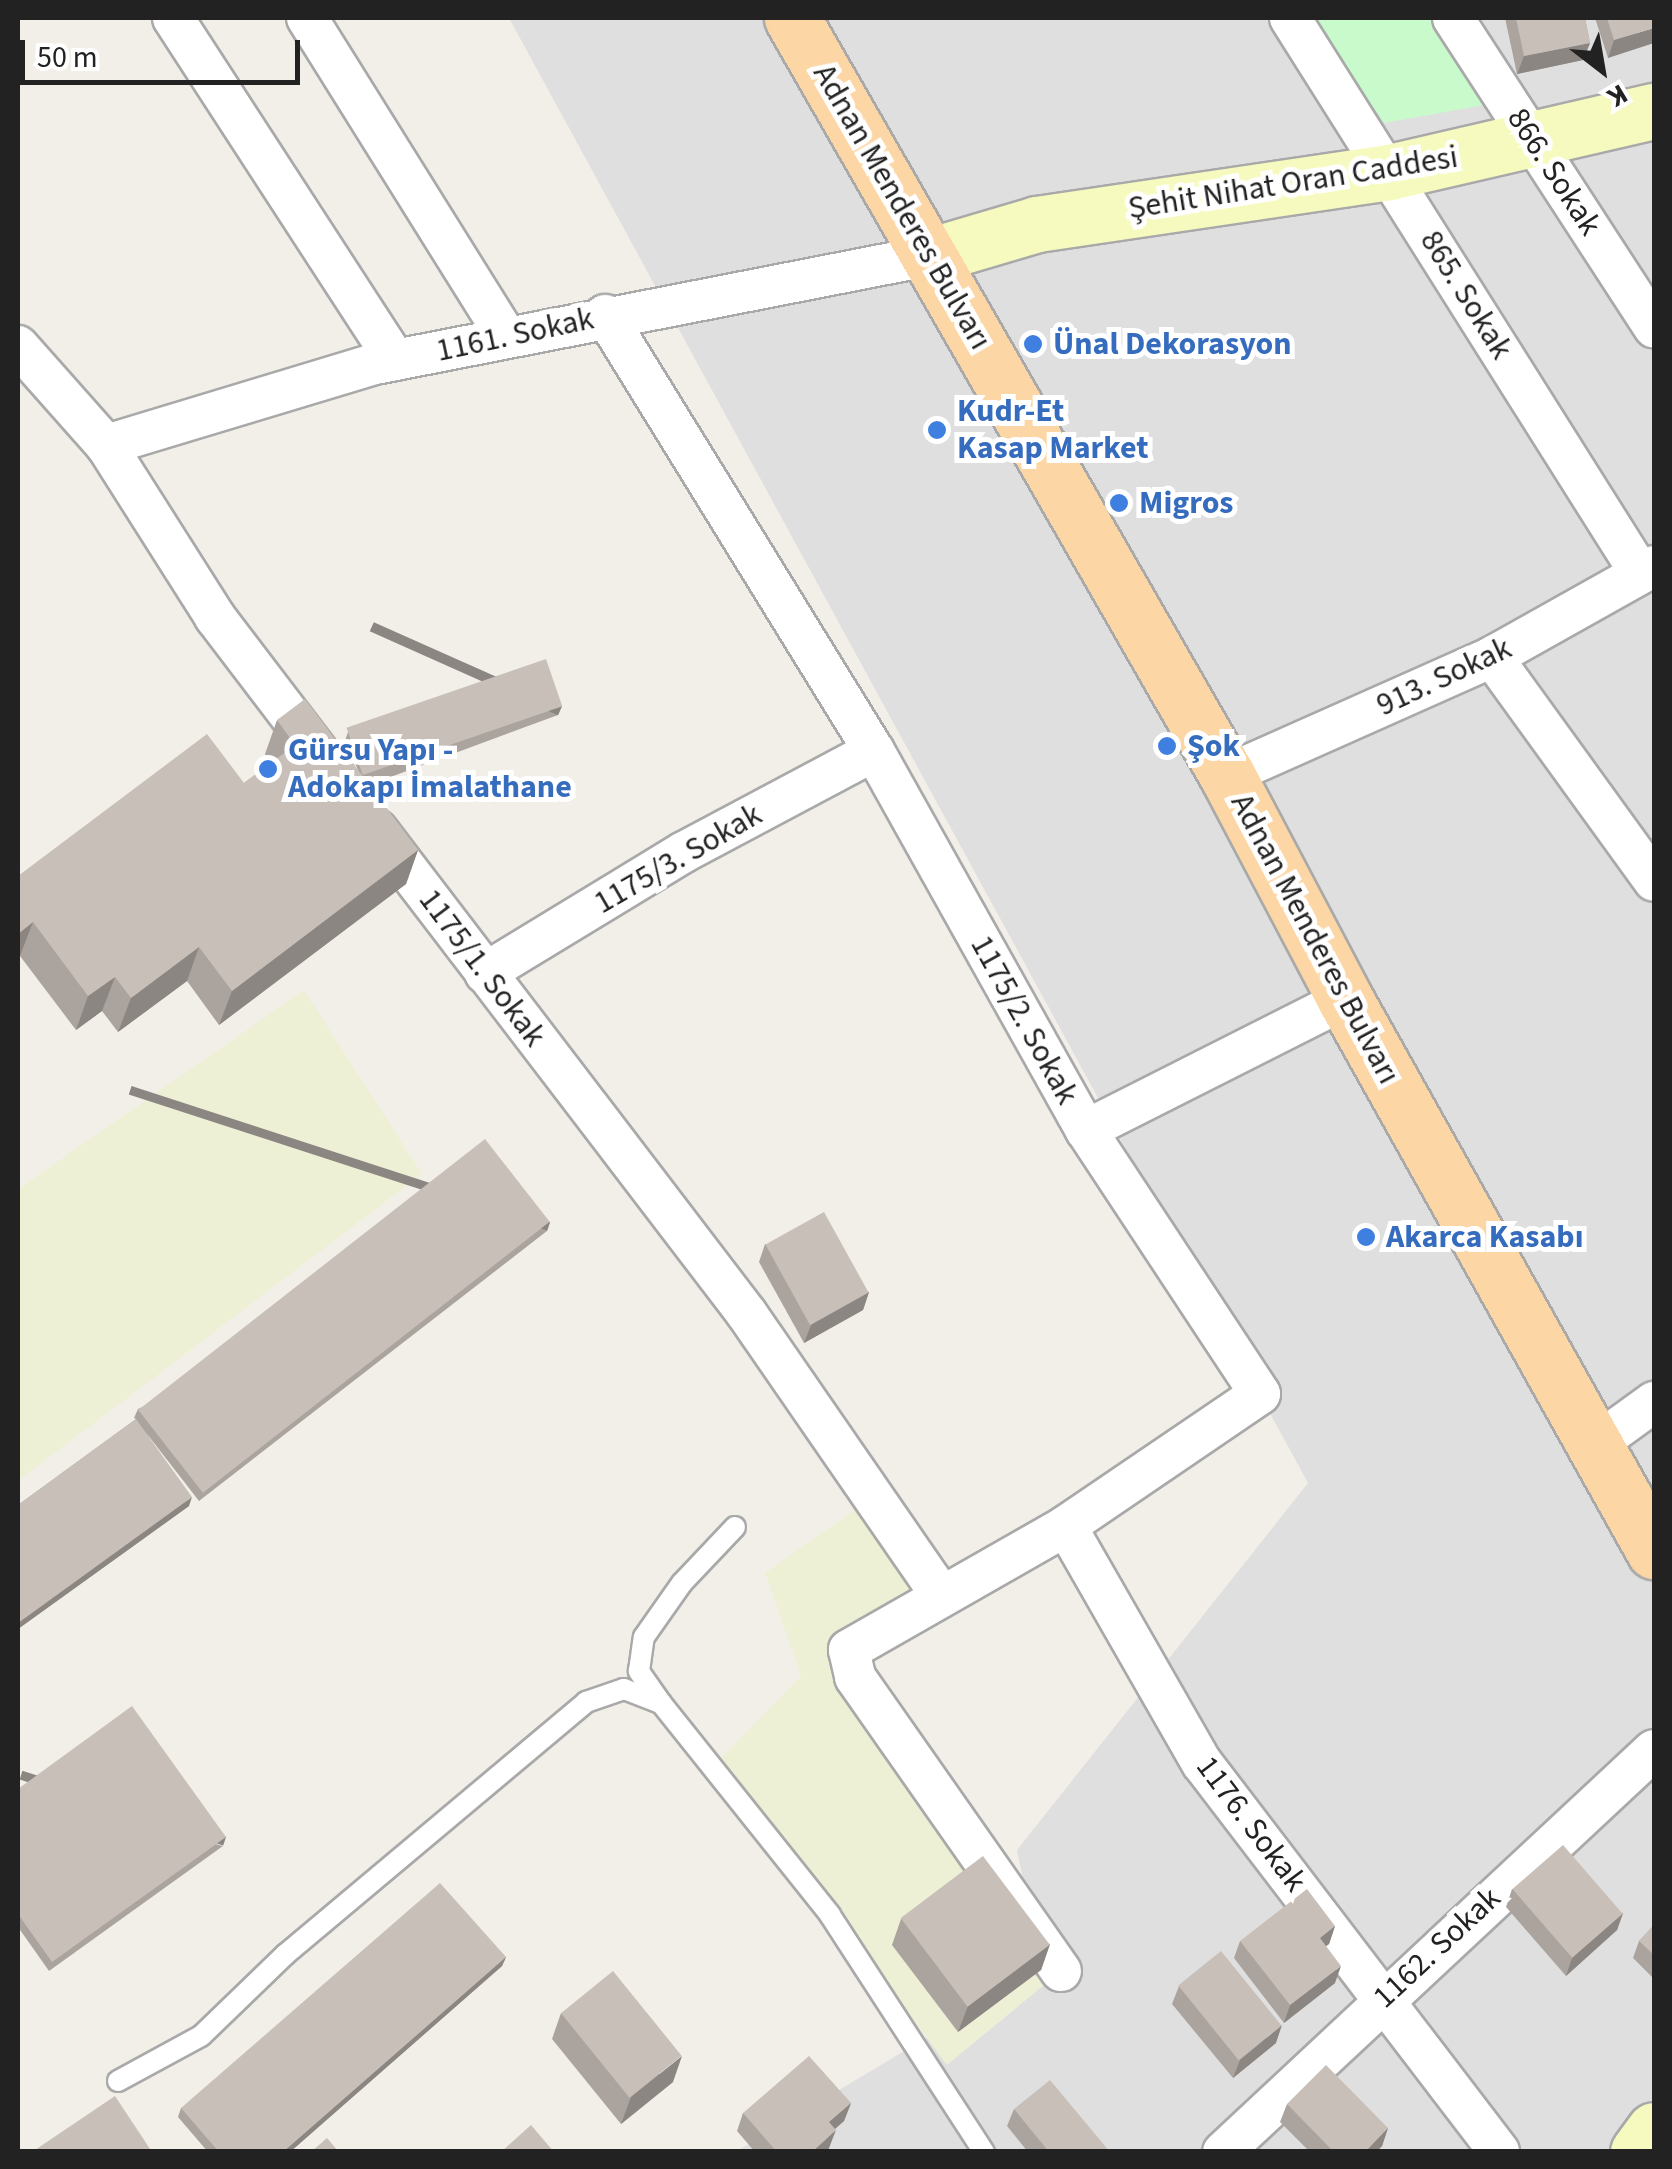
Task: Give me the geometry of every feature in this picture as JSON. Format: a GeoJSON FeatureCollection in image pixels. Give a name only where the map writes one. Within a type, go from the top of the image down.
{"type":"FeatureCollection","features":[{"type":"Feature","properties":{"kind":"main road","name":"Adnan Menderes Bulvarı"},"geometry":{"type":"LineString","coordinates":[[792,18],[932,255],[1227,775],[1345,999],[1654,1551]]}},
{"type":"Feature","properties":{"kind":"street"},"geometry":{"type":"LineString","coordinates":[[173,18],[395,360]]}},
{"type":"Feature","properties":{"kind":"street"},"geometry":{"type":"LineString","coordinates":[[307,18],[507,338]]}},
{"type":"Feature","properties":{"kind":"street","name":"865. Sokak"},"geometry":{"type":"LineString","coordinates":[[1290,18],[1647,569]]}},
{"type":"Feature","properties":{"kind":"street","name":"866. Sokak"},"geometry":{"type":"LineString","coordinates":[[1453,18],[1654,327]]}},
{"type":"Feature","properties":{"kind":"street","name":"Şehit Nihat Oran Caddesi"},"geometry":{"type":"LineString","coordinates":[[932,255],[1037,224],[1389,172],[1654,111]]}},
{"type":"Feature","properties":{"kind":"street","name":"1161. Sokak"},"geometry":{"type":"LineString","coordinates":[[106,446],[395,360],[932,255]]}},
{"type":"Feature","properties":{"kind":"street","name":"1175/2. Sokak"},"geometry":{"type":"LineString","coordinates":[[605,316],[874,751],[1086,1130],[1260,1394],[1066,1526],[849,1650],[855,1678],[1061,1971]]}},
{"type":"Feature","properties":{"kind":"street","name":"1175/1. Sokak"},"geometry":{"type":"LineString","coordinates":[[18,346],[106,446],[215,617],[747,1314],[941,1595]]}},
{"type":"Feature","properties":{"kind":"street","name":"913. Sokak"},"geometry":{"type":"LineString","coordinates":[[1227,775],[1492,657],[1647,569]]}},
{"type":"Feature","properties":{"kind":"street"},"geometry":{"type":"LineString","coordinates":[[1492,657],[1649,863]]}},
{"type":"Feature","properties":{"kind":"street","name":"1175/3. Sokak"},"geometry":{"type":"LineString","coordinates":[[485,972],[684,852],[874,751]]}},
{"type":"Feature","properties":{"kind":"street"},"geometry":{"type":"LineString","coordinates":[[1086,1130],[1345,999]]}},
{"type":"Feature","properties":{"kind":"street"},"geometry":{"type":"LineString","coordinates":[[1596,1444],[1654,1402]]}},
{"type":"Feature","properties":{"kind":"street","name":"1176. Sokak"},"geometry":{"type":"LineString","coordinates":[[1066,1526],[1202,1764],[1384,1996],[1499,2152]]}},
{"type":"Feature","properties":{"kind":"street","name":"1162. Sokak"},"geometry":{"type":"LineString","coordinates":[[1223,2152],[1384,1996],[1654,1750]]}},
{"type":"Feature","properties":{"kind":"street"},"geometry":{"type":"LineString","coordinates":[[1638,2152],[1654,2130]]}},
{"type":"Feature","properties":{"kind":"lane"},"geometry":{"type":"LineString","coordinates":[[736,1527],[682,1583],[644,1637],[639,1671],[660,1704],[830,1915],[984,2152]]}},
{"type":"Feature","properties":{"kind":"lane"},"geometry":{"type":"LineString","coordinates":[[118,2081],[200,2036],[286,1954],[586,1702],[624,1689],[660,1704]]}},
{"type":"Feature","properties":{"kind":"shaded area"},"geometry":{"type":"Polygon","coordinates":[[[509,18],[1654,18],[1654,2151],[739,2150],[1041,1969],[1017,1850],[1308,1483],[509,18]]]}},
{"type":"Feature","properties":{"kind":"green space"},"geometry":{"type":"Polygon","coordinates":[[[1313,18],[1433,18],[1490,104],[1384,123],[1313,18]]]}},
{"type":"Feature","properties":{"kind":"green space"},"geometry":{"type":"Polygon","coordinates":[[[304,990],[422,1174],[18,1481],[18,1189],[304,990]]]}},
{"type":"Feature","properties":{"kind":"green space"},"geometry":{"type":"Polygon","coordinates":[[[860,1506],[916,1588],[849,1650],[1061,1971],[947,2065],[720,1759],[801,1676],[765,1573],[860,1506]]]}},
{"type":"Feature","properties":{"kind":"building"},"geometry":{"type":"Polygon","coordinates":[[[1516,18],[1585,18],[1590,43],[1524,56],[1516,18]]]}},
{"type":"Feature","properties":{"kind":"building"},"geometry":{"type":"Polygon","coordinates":[[[1607,18],[1654,18],[1654,28],[1614,40],[1607,18]]]}},
{"type":"Feature","properties":{"kind":"building"},"geometry":{"type":"Polygon","coordinates":[[[546,659],[562,706],[363,775],[346,728],[546,659]]]}},
{"type":"Feature","properties":{"kind":"building"},"geometry":{"type":"Polygon","coordinates":[[[305,699],[418,850],[232,991],[199,947],[131,998],[115,977],[88,996],[33,922],[18,934],[18,876],[207,734],[244,783],[295,745],[277,720],[305,699]]]}},
{"type":"Feature","properties":{"kind":"building"},"geometry":{"type":"Polygon","coordinates":[[[485,1139],[550,1222],[203,1493],[138,1410],[485,1139]]]}},
{"type":"Feature","properties":{"kind":"building"},"geometry":{"type":"Polygon","coordinates":[[[824,1212],[869,1292],[810,1325],[765,1244],[824,1212]]]}},
{"type":"Feature","properties":{"kind":"building"},"geometry":{"type":"Polygon","coordinates":[[[136,1419],[192,1497],[18,1623],[18,1505],[136,1419]]]}},
{"type":"Feature","properties":{"kind":"building"},"geometry":{"type":"Polygon","coordinates":[[[132,1706],[226,1837],[52,1962],[18,1914],[18,1789],[132,1706]]]}},
{"type":"Feature","properties":{"kind":"building"},"geometry":{"type":"Polygon","coordinates":[[[1563,1845],[1623,1914],[1572,1958],[1512,1889],[1563,1845]]]}},
{"type":"Feature","properties":{"kind":"building"},"geometry":{"type":"Polygon","coordinates":[[[983,1856],[1050,1945],[968,2007],[901,1918],[983,1856]]]}},
{"type":"Feature","properties":{"kind":"building"},"geometry":{"type":"Polygon","coordinates":[[[440,1883],[506,1957],[283,2152],[219,2152],[181,2108],[440,1883]]]}},
{"type":"Feature","properties":{"kind":"building"},"geometry":{"type":"Polygon","coordinates":[[[1307,1889],[1335,1926],[1320,1938],[1341,1966],[1290,2005],[1240,1941],[1307,1889]]]}},
{"type":"Feature","properties":{"kind":"building"},"geometry":{"type":"Polygon","coordinates":[[[1654,1925],[1654,1955],[1639,1941],[1654,1925]]]}},
{"type":"Feature","properties":{"kind":"building"},"geometry":{"type":"Polygon","coordinates":[[[1221,1951],[1281,2026],[1239,2060],[1178,1986],[1221,1951]]]}},
{"type":"Feature","properties":{"kind":"building"},"geometry":{"type":"Polygon","coordinates":[[[613,1971],[682,2056],[630,2098],[561,2013],[613,1971]]]}},
{"type":"Feature","properties":{"kind":"building"},"geometry":{"type":"Polygon","coordinates":[[[809,2056],[851,2103],[829,2122],[836,2130],[812,2152],[777,2152],[743,2113],[809,2056]]]}},
{"type":"Feature","properties":{"kind":"building"},"geometry":{"type":"Polygon","coordinates":[[[1326,2065],[1388,2128],[1365,2152],[1334,2152],[1287,2104],[1326,2065]]]}},
{"type":"Feature","properties":{"kind":"building"},"geometry":{"type":"Polygon","coordinates":[[[1050,2080],[1110,2152],[1049,2152],[1014,2109],[1050,2080]]]}},
{"type":"Feature","properties":{"kind":"building"},"geometry":{"type":"Polygon","coordinates":[[[115,2096],[152,2152],[32,2152],[115,2096]]]}},
{"type":"Feature","properties":{"kind":"building"},"geometry":{"type":"Polygon","coordinates":[[[531,2125],[554,2152],[501,2152],[531,2125]]]}},
{"type":"Feature","properties":{"kind":"building"},"geometry":{"type":"Polygon","coordinates":[[[327,2138],[339,2152],[311,2152],[327,2138]]]}},
{"type":"Feature","properties":{"kind":"place","name":"Ünal Dekorasyon"},"geometry":{"type":"Point","coordinates":[1033,344]}},
{"type":"Feature","properties":{"kind":"place","name":"Kudr-Et Kasap Market"},"geometry":{"type":"Point","coordinates":[937,430]}},
{"type":"Feature","properties":{"kind":"place","name":"Migros"},"geometry":{"type":"Point","coordinates":[1119,503]}},
{"type":"Feature","properties":{"kind":"place","name":"Şok"},"geometry":{"type":"Point","coordinates":[1167,746]}},
{"type":"Feature","properties":{"kind":"place","name":"Gürsu Yapı - Adokapı İmalathane"},"geometry":{"type":"Point","coordinates":[268,769]}},
{"type":"Feature","properties":{"kind":"place","name":"Akarca Kasabı"},"geometry":{"type":"Point","coordinates":[1366,1237]}}]}
